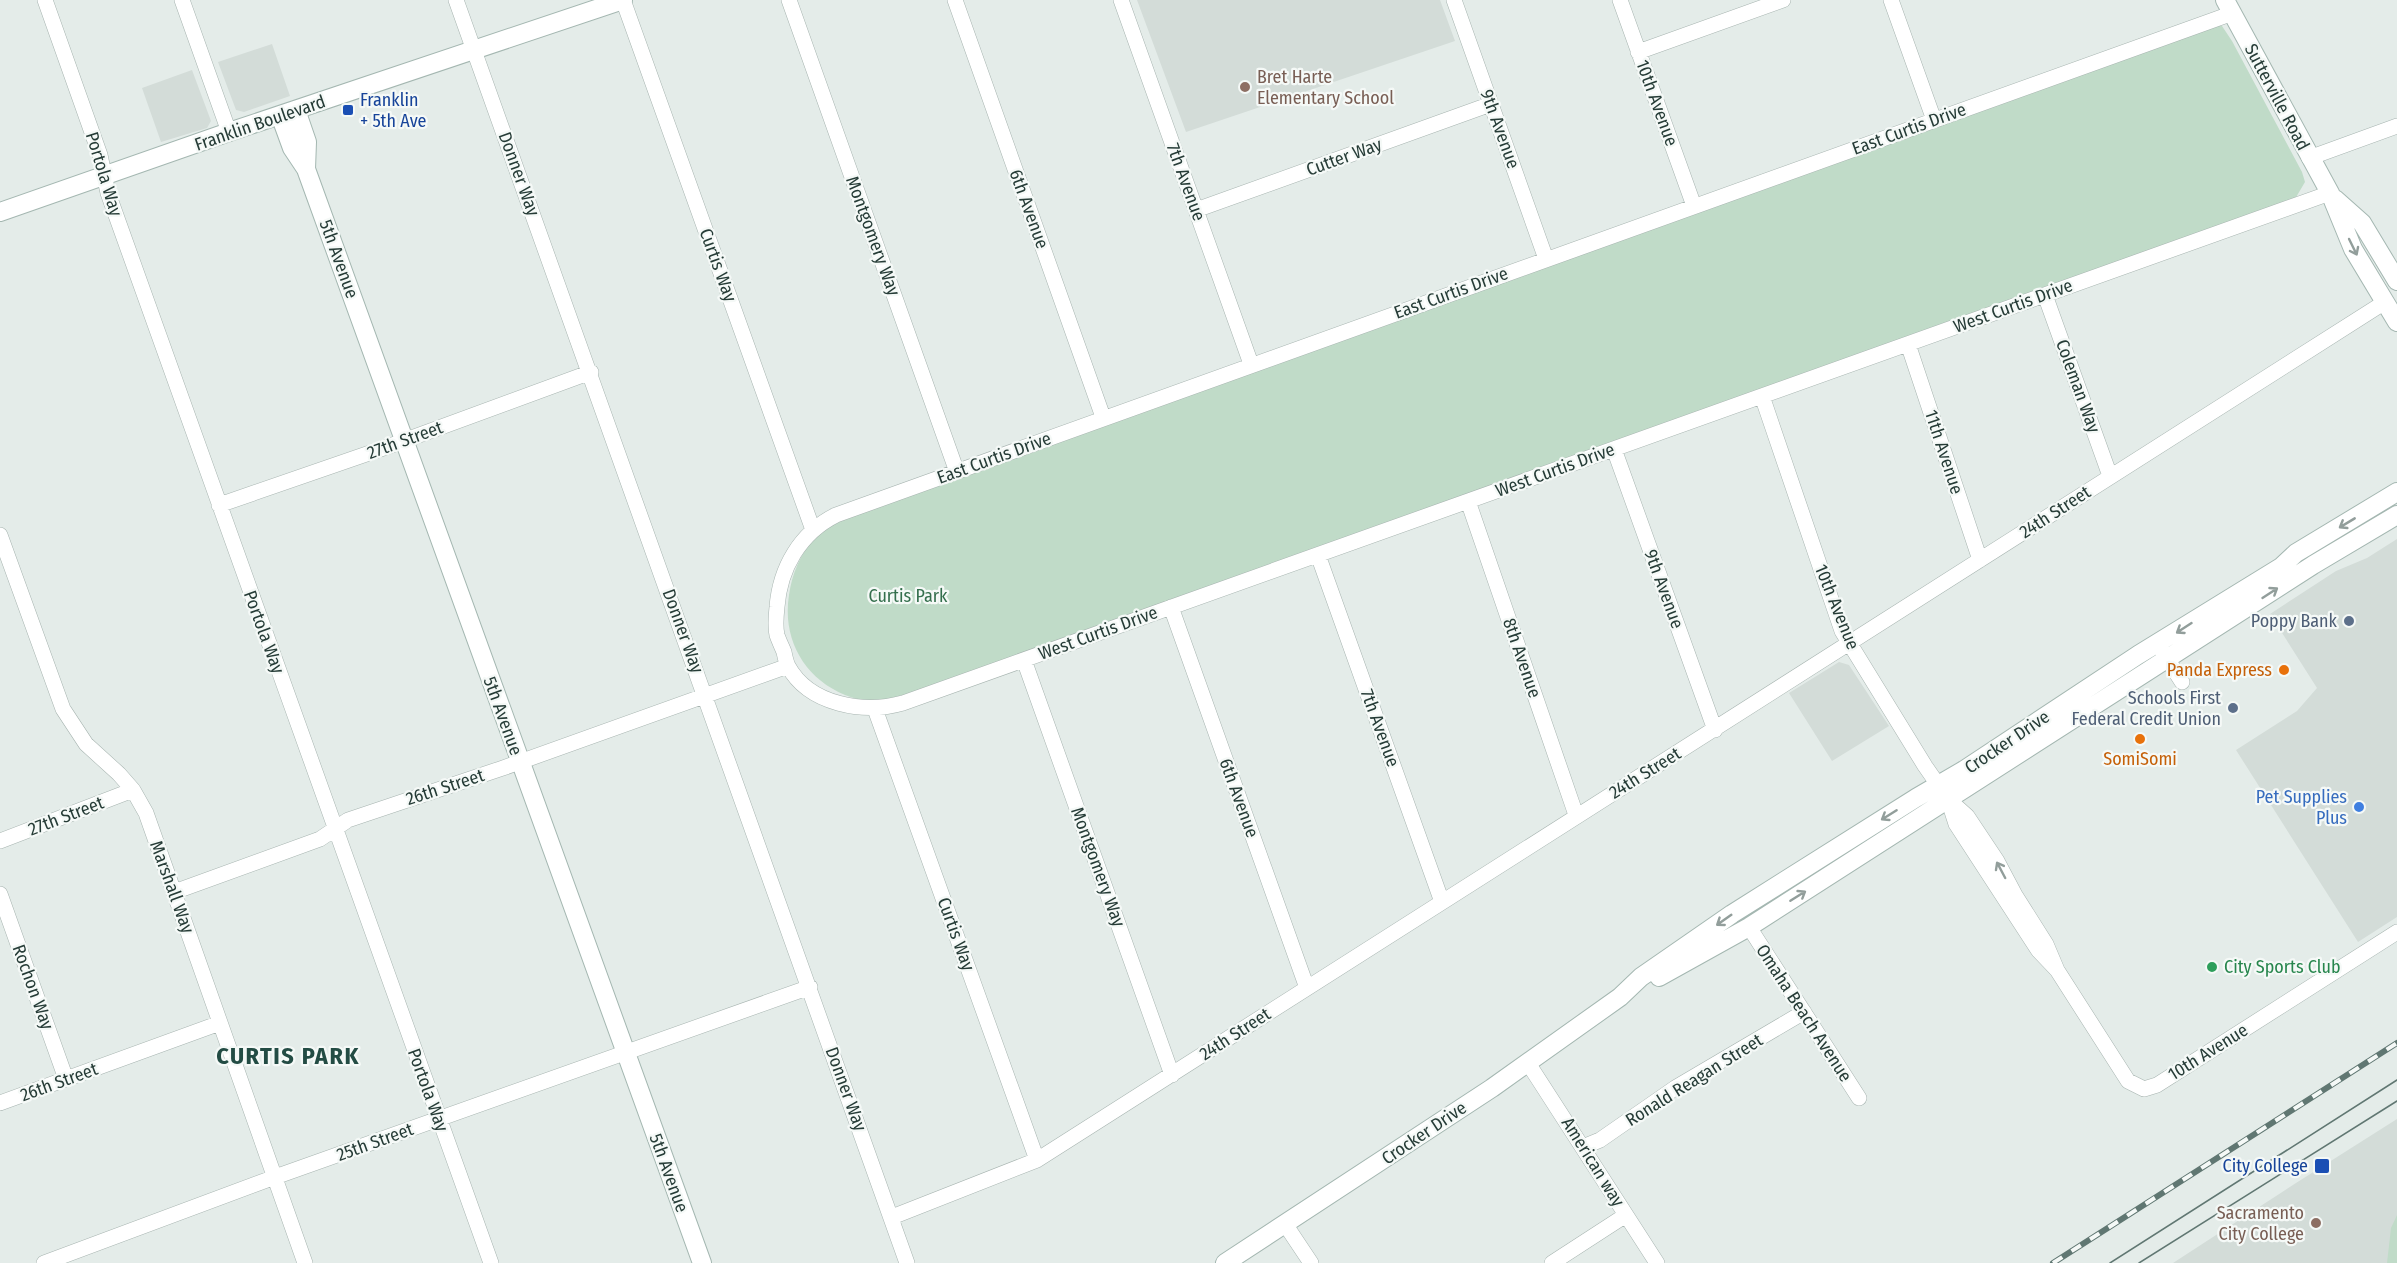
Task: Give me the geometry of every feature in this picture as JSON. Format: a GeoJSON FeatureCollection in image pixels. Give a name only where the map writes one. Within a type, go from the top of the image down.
{"type":"FeatureCollection","features":[{"type":"Feature","properties":{"kind":"street","name":"Portola Way"},"geometry":{"type":"LineString","coordinates":[[45,0],[100,155],[104,177],[219,505],[491,1263]]}},
{"type":"Feature","properties":{"kind":"street"},"geometry":{"type":"LineString","coordinates":[[182,0],[229,132]]}},
{"type":"Feature","properties":{"kind":"street","name":"Donner Way"},"geometry":{"type":"LineString","coordinates":[[456,0],[706,694],[907,1263]]}},
{"type":"Feature","properties":{"kind":"street","name":"Franklin Boulevard"},"geometry":{"type":"LineString","coordinates":[[0,212],[229,132],[623,0]]}},
{"type":"Feature","properties":{"kind":"street","name":"Curtis Way"},"geometry":{"type":"LineString","coordinates":[[623,0],[813,530]]}},
{"type":"Feature","properties":{"kind":"street","name":"Montgomery Way"},"geometry":{"type":"LineString","coordinates":[[789,0],[957,472]]}},
{"type":"Feature","properties":{"kind":"street","name":"6th Avenue"},"geometry":{"type":"LineString","coordinates":[[955,0],[1103,417]]}},
{"type":"Feature","properties":{"kind":"street","name":"7th Avenue"},"geometry":{"type":"LineString","coordinates":[[1121,0],[1251,364]]}},
{"type":"Feature","properties":{"kind":"street","name":"9th Avenue"},"geometry":{"type":"LineString","coordinates":[[1454,0],[1546,259]]}},
{"type":"Feature","properties":{"kind":"street","name":"10th Avenue"},"geometry":{"type":"LineString","coordinates":[[1620,0],[1694,206]]}},
{"type":"Feature","properties":{"kind":"street"},"geometry":{"type":"LineString","coordinates":[[1638,52],[1783,0]]}},
{"type":"Feature","properties":{"kind":"street"},"geometry":{"type":"LineString","coordinates":[[1891,0],[1934,120]]}},
{"type":"Feature","properties":{"kind":"street","name":"East Curtis Drive"},"geometry":{"type":"LineString","coordinates":[[788,666],[777,634],[776,621],[784,569],[801,542],[822,521],[1103,417],[1934,120],[2229,6]]}},
{"type":"Feature","properties":{"kind":"street","name":"Sutterville Road"},"geometry":{"type":"LineString","coordinates":[[2229,6],[2309,158],[2330,193],[2353,249],[2391,303],[2397,322]]}},
{"type":"Feature","properties":{"kind":"street","name":"Cutter Way"},"geometry":{"type":"LineString","coordinates":[[1196,210],[1491,104]]}},
{"type":"Feature","properties":{"kind":"street","name":"5th Avenue"},"geometry":{"type":"LineString","coordinates":[[288,112],[292,148],[306,169],[702,1263]]}},
{"type":"Feature","properties":{"kind":"street"},"geometry":{"type":"LineString","coordinates":[[2309,158],[2397,126]]}},
{"type":"Feature","properties":{"kind":"street","name":"Sutterville Road"},"geometry":{"type":"LineString","coordinates":[[2330,193],[2362,223],[2397,281]]}},
{"type":"Feature","properties":{"kind":"street","name":"West Curtis Drive"},"geometry":{"type":"LineString","coordinates":[[788,666],[799,679],[828,699],[844,705],[875,709],[903,703],[2330,193]]}},
{"type":"Feature","properties":{"kind":"street","name":"Coleman Way"},"geometry":{"type":"LineString","coordinates":[[2045,295],[2110,476]]}},
{"type":"Feature","properties":{"kind":"street","name":"24th Street"},"geometry":{"type":"LineString","coordinates":[[892,1216],[1037,1160],[2110,476],[2391,303]]}},
{"type":"Feature","properties":{"kind":"street","name":"11th Avenue"},"geometry":{"type":"LineString","coordinates":[[1908,344],[1980,560]]}},
{"type":"Feature","properties":{"kind":"street","name":"27th Street"},"geometry":{"type":"LineString","coordinates":[[219,505],[404,441],[591,372]]}},
{"type":"Feature","properties":{"kind":"street","name":"10th Avenue"},"geometry":{"type":"LineString","coordinates":[[1762,396],[1842,631],[1943,792],[1956,824],[2038,950],[2057,970],[2128,1081],[2144,1089],[2163,1081],[2397,932]]}},
{"type":"Feature","properties":{"kind":"street","name":"9th Avenue"},"geometry":{"type":"LineString","coordinates":[[1614,449],[1714,730]]}},
{"type":"Feature","properties":{"kind":"street","name":"Crocker Drive"},"geometry":{"type":"LineString","coordinates":[[2163,652],[2281,567],[2296,553],[2397,492]]}},
{"type":"Feature","properties":{"kind":"street","name":"8th Avenue"},"geometry":{"type":"LineString","coordinates":[[1468,501],[1576,815]]}},
{"type":"Feature","properties":{"kind":"street","name":"Crocker Drive"},"geometry":{"type":"LineString","coordinates":[[1620,997],[1749,927],[1943,792],[2163,652],[2397,515]]}},
{"type":"Feature","properties":{"kind":"street","name":"Marshall Way"},"geometry":{"type":"LineString","coordinates":[[0,535],[63,709],[86,744],[133,790],[146,813],[305,1263]]}},
{"type":"Feature","properties":{"kind":"street","name":"7th Avenue"},"geometry":{"type":"LineString","coordinates":[[1318,555],[1442,902]]}},
{"type":"Feature","properties":{"kind":"street","name":"6th Avenue"},"geometry":{"type":"LineString","coordinates":[[1171,607],[1306,988]]}},
{"type":"Feature","properties":{"kind":"street"},"geometry":{"type":"LineString","coordinates":[[2163,652],[2182,682]]}},
{"type":"Feature","properties":{"kind":"street","name":"Montgomery Way"},"geometry":{"type":"LineString","coordinates":[[1024,660],[1172,1075]]}},
{"type":"Feature","properties":{"kind":"street","name":"26th Street"},"geometry":{"type":"LineString","coordinates":[[174,892],[320,839],[348,820],[520,762],[788,666]]}},
{"type":"Feature","properties":{"kind":"street","name":"Curtis Way"},"geometry":{"type":"LineString","coordinates":[[875,709],[1037,1160]]}},
{"type":"Feature","properties":{"kind":"street","name":"27th Street"},"geometry":{"type":"LineString","coordinates":[[0,841],[133,790]]}},
{"type":"Feature","properties":{"kind":"street","name":"Crocker Drive"},"geometry":{"type":"LineString","coordinates":[[1225,1263],[1528,1063],[1620,997],[1641,977],[1732,914],[1943,792]]}},
{"type":"Feature","properties":{"kind":"street","name":"Rochon Way"},"geometry":{"type":"LineString","coordinates":[[0,894],[66,1079]]}},
{"type":"Feature","properties":{"kind":"street","name":"Omaha Beach Avenue"},"geometry":{"type":"LineString","coordinates":[[1749,927],[1859,1098]]}},
{"type":"Feature","properties":{"kind":"street","name":"25th Street"},"geometry":{"type":"LineString","coordinates":[[44,1263],[275,1177],[810,987]]}},
{"type":"Feature","properties":{"kind":"street","name":"Ronald Reagan Street"},"geometry":{"type":"LineString","coordinates":[[1583,1146],[1600,1140],[1676,1089],[1804,1012]]}},
{"type":"Feature","properties":{"kind":"street","name":"26th Street"},"geometry":{"type":"LineString","coordinates":[[0,1103],[220,1023]]}},
{"type":"Feature","properties":{"kind":"street","name":"American way"},"geometry":{"type":"LineString","coordinates":[[1528,1063],[1657,1263]]}},
{"type":"Feature","properties":{"kind":"street"},"geometry":{"type":"LineString","coordinates":[[1552,1263],[1626,1215]]}},
{"type":"Feature","properties":{"kind":"street"},"geometry":{"type":"LineString","coordinates":[[1286,1224],[1311,1263]]}},
{"type":"Feature","properties":{"kind":"shaded area","name":"Bret Harte Elementary School"},"geometry":{"type":"Polygon","coordinates":[[[1137,0],[1440,0],[1455,41],[1186,132],[1137,0]]]}},
{"type":"Feature","properties":{"kind":"shaded area"},"geometry":{"type":"Polygon","coordinates":[[[272,44],[290,96],[244,112],[236,110],[218,62],[272,44]]]}},
{"type":"Feature","properties":{"kind":"shaded area"},"geometry":{"type":"Polygon","coordinates":[[[192,70],[211,121],[207,128],[161,142],[142,88],[192,70]]]}},
{"type":"Feature","properties":{"kind":"shaded area"},"geometry":{"type":"Polygon","coordinates":[[[2397,539],[2397,917],[2358,942],[2236,750],[2297,711],[2317,688],[2270,614],[2336,571],[2367,558],[2397,539]]]}},
{"type":"Feature","properties":{"kind":"shaded area"},"geometry":{"type":"Polygon","coordinates":[[[1839,662],[1849,665],[1889,726],[1832,761],[1789,693],[1839,662]]]}},
{"type":"Feature","properties":{"kind":"shaded area","name":"Sacramento City College"},"geometry":{"type":"Polygon","coordinates":[[[2397,1119],[2397,1263],[2173,1263],[2296,1183],[2397,1119]]]}},
{"type":"Feature","properties":{"kind":"green space","name":"Curtis Park"},"geometry":{"type":"Polygon","coordinates":[[[2212,25],[2222,26],[2232,41],[2302,172],[2305,182],[2295,199],[904,699],[884,703],[845,695],[818,678],[799,655],[789,627],[790,587],[805,551],[815,538],[842,520],[2212,25]]]}},
{"type":"Feature","properties":{"kind":"green space"},"geometry":{"type":"Polygon","coordinates":[[[2397,1215],[2397,1263],[2387,1263],[2391,1228],[2397,1215]]]}},
{"type":"Feature","properties":{"kind":"tram line"},"geometry":{"type":"LineString","coordinates":[[2110,1263],[2397,1080]]}},
{"type":"Feature","properties":{"kind":"tram line"},"geometry":{"type":"LineString","coordinates":[[2139,1263],[2397,1101]]}},
{"type":"Feature","properties":{"kind":"railway"},"geometry":{"type":"LineString","coordinates":[[2053,1263],[2397,1043]]}},
{"type":"Feature","properties":{"kind":"place","name":"Bret Harte Elementary School"},"geometry":{"type":"Point","coordinates":[1245,87]}},
{"type":"Feature","properties":{"kind":"place","name":"Franklin + 5th Ave"},"geometry":{"type":"Point","coordinates":[348,110]}},
{"type":"Feature","properties":{"kind":"place","name":"Poppy Bank"},"geometry":{"type":"Point","coordinates":[2349,621]}},
{"type":"Feature","properties":{"kind":"place","name":"Panda Express"},"geometry":{"type":"Point","coordinates":[2284,670]}},
{"type":"Feature","properties":{"kind":"place","name":"Schools First Federal Credit Union"},"geometry":{"type":"Point","coordinates":[2233,708]}},
{"type":"Feature","properties":{"kind":"place","name":"SomiSomi"},"geometry":{"type":"Point","coordinates":[2140,739]}},
{"type":"Feature","properties":{"kind":"place","name":"Pet Supplies Plus"},"geometry":{"type":"Point","coordinates":[2359,807]}},
{"type":"Feature","properties":{"kind":"place","name":"City Sports Club"},"geometry":{"type":"Point","coordinates":[2212,967]}},
{"type":"Feature","properties":{"kind":"place","name":"City College"},"geometry":{"type":"Point","coordinates":[2322,1166]}},
{"type":"Feature","properties":{"kind":"place","name":"Sacramento City College"},"geometry":{"type":"Point","coordinates":[2316,1223]}},
{"type":"Feature","properties":{"kind":"district","name":"CURTIS PARK"},"geometry":{"type":"Point","coordinates":[288,1056]}}]}
